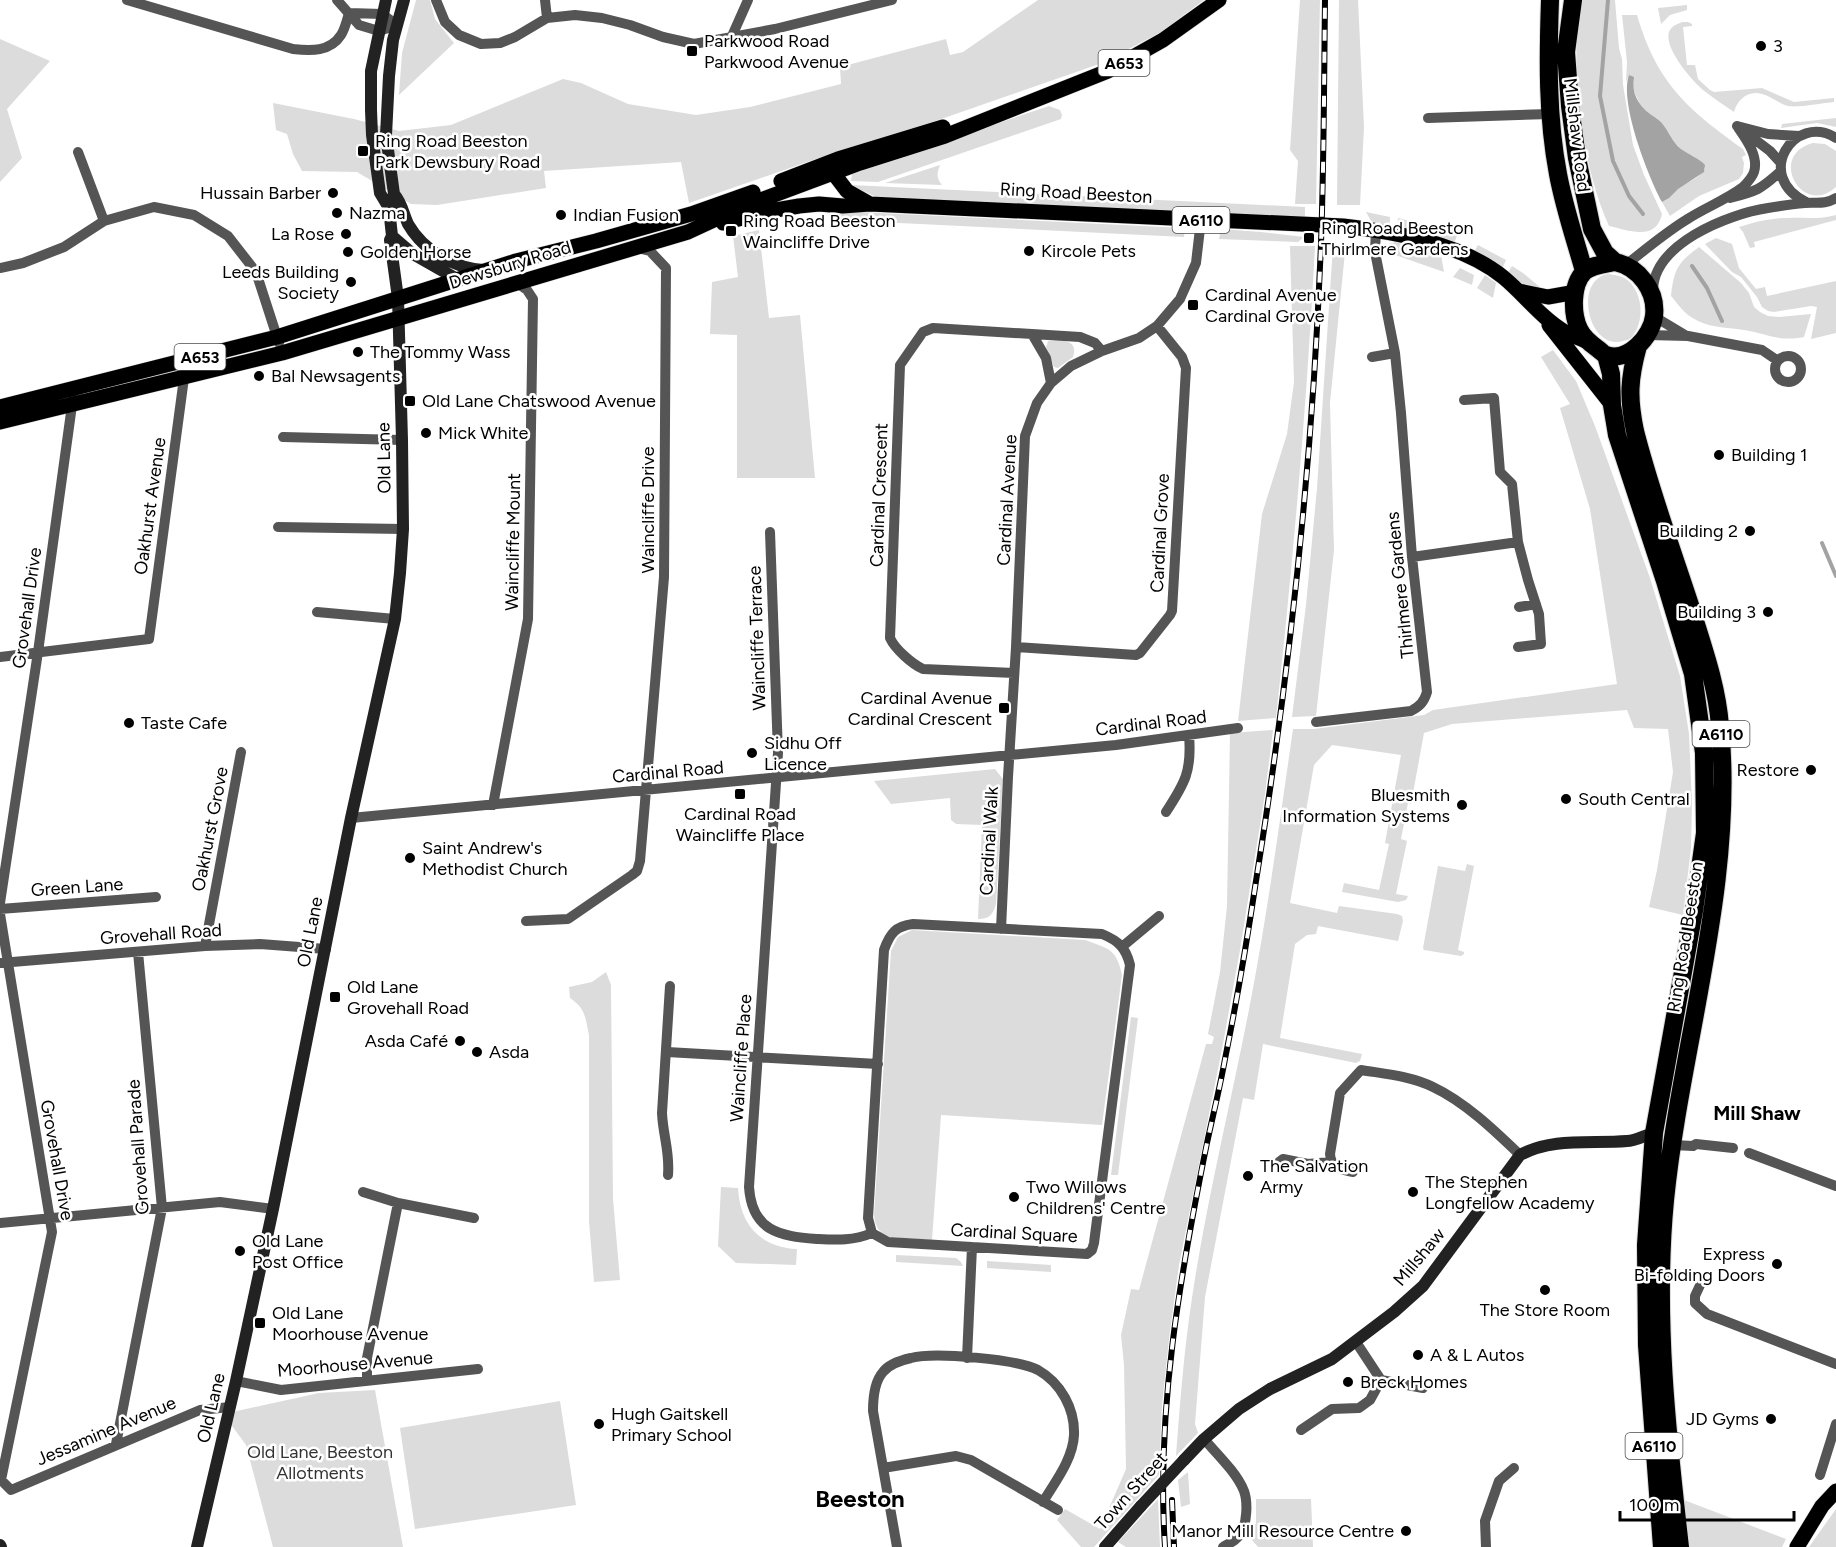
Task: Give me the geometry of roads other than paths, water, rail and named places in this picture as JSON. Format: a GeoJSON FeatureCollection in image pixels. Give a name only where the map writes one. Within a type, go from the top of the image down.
{"type":"FeatureCollection","features":[{"type":"Feature","properties":{"kind":"highway","name":"Millshaw Road"},"geometry":{"type":"LineString","coordinates":[[1550,0],[1548,62],[1550,114],[1559,181],[1584,272]]}},
{"type":"Feature","properties":{"kind":"highway","name":"Millshaw Road"},"geometry":{"type":"LineString","coordinates":[[1572,0],[1566,52],[1577,158],[1592,229],[1605,253],[1620,263]]}},
{"type":"Feature","properties":{"kind":"highway"},"geometry":{"type":"LineString","coordinates":[[1620,263],[1639,274],[1648,286],[1654,308],[1643,341],[1628,353],[1606,355],[1580,332],[1574,306],[1578,281],[1584,272],[1594,266],[1620,263]]}},
{"type":"Feature","properties":{"kind":"highway","name":"Ring Road Beeston"},"geometry":{"type":"LineString","coordinates":[[1643,341],[1632,368],[1629,389],[1631,411],[1635,431],[1711,678],[1720,723],[1723,775],[1723,818],[1714,905],[1673,1145],[1662,1241],[1663,1338],[1670,1463],[1680,1547]]}},
{"type":"Feature","properties":{"kind":"highway","name":"Ring Road Beeston"},"geometry":{"type":"LineString","coordinates":[[1606,355],[1611,374],[1612,405],[1617,435],[1693,674],[1704,753],[1705,832],[1694,911],[1654,1132],[1646,1245],[1647,1345],[1662,1547]]}},
{"type":"Feature","properties":{"kind":"main road","name":"Dewsbury Road"},"geometry":{"type":"LineString","coordinates":[[0,422],[72,406],[282,352],[688,232],[825,173],[838,159],[901,138],[1018,106],[1108,71],[1163,40],[1219,0]]}},
{"type":"Feature","properties":{"kind":"main road","name":"Dewsbury Road"},"geometry":{"type":"LineString","coordinates":[[0,407],[277,337],[488,270],[691,214],[825,173]]}},
{"type":"Feature","properties":{"kind":"main road","name":"Ring Road Beeston"},"geometry":{"type":"LineString","coordinates":[[825,173],[847,191],[870,204]]}},
{"type":"Feature","properties":{"kind":"main road"},"geometry":{"type":"LineString","coordinates":[[825,173],[826,200],[831,205]]}},
{"type":"Feature","properties":{"kind":"main road","name":"Ring Road Beeston"},"geometry":{"type":"LineString","coordinates":[[688,232],[770,211],[809,205],[870,204],[1343,226],[1376,230],[1431,242],[1480,262],[1503,278],[1564,331],[1590,343]]}},
{"type":"Feature","properties":{"kind":"main road"},"geometry":{"type":"LineString","coordinates":[[458,279],[486,292]]}},
{"type":"Feature","properties":{"kind":"main road"},"geometry":{"type":"LineString","coordinates":[[1516,291],[1548,297],[1576,292]]}},
{"type":"Feature","properties":{"kind":"main road"},"geometry":{"type":"LineString","coordinates":[[1544,315],[1551,329],[1612,405]]}},
{"type":"Feature","properties":{"kind":"main road"},"geometry":{"type":"LineString","coordinates":[[1797,1547],[1822,1506],[1836,1491]]}},
{"type":"Feature","properties":{"kind":"street"},"geometry":{"type":"LineString","coordinates":[[128,0],[293,49],[311,51],[329,47],[342,35],[349,13]]}},
{"type":"Feature","properties":{"kind":"street"},"geometry":{"type":"LineString","coordinates":[[337,0],[360,25],[379,31],[397,25]]}},
{"type":"Feature","properties":{"kind":"street","name":"Old Lane"},"geometry":{"type":"LineString","coordinates":[[197,1547],[273,1209],[351,818],[395,619],[403,529],[399,318],[388,208],[380,193],[372,135],[372,71],[386,0]]}},
{"type":"Feature","properties":{"kind":"street"},"geometry":{"type":"LineString","coordinates":[[388,208],[394,194],[386,135],[390,57],[404,0]]}},
{"type":"Feature","properties":{"kind":"street"},"geometry":{"type":"LineString","coordinates":[[436,0],[445,22],[459,35],[481,44],[500,43],[547,18],[575,15],[602,18],[694,44],[775,29],[892,0]]}},
{"type":"Feature","properties":{"kind":"street"},"geometry":{"type":"LineString","coordinates":[[545,0],[547,18]]}},
{"type":"Feature","properties":{"kind":"street"},"geometry":{"type":"LineString","coordinates":[[732,36],[748,0]]}},
{"type":"Feature","properties":{"kind":"street"},"geometry":{"type":"LineString","coordinates":[[349,13],[382,14],[397,25]]}},
{"type":"Feature","properties":{"kind":"street"},"geometry":{"type":"LineString","coordinates":[[1428,118],[1550,114]]}},
{"type":"Feature","properties":{"kind":"street"},"geometry":{"type":"LineString","coordinates":[[1620,263],[1742,187],[1751,178],[1755,170],[1755,157],[1737,126]]}},
{"type":"Feature","properties":{"kind":"street"},"geometry":{"type":"LineString","coordinates":[[1737,126],[1768,134],[1799,136]]}},
{"type":"Feature","properties":{"kind":"street"},"geometry":{"type":"LineString","coordinates":[[1737,126],[1770,151],[1781,167]]}},
{"type":"Feature","properties":{"kind":"street"},"geometry":{"type":"LineString","coordinates":[[1806,203],[1788,190],[1783,181],[1781,167],[1784,152],[1799,136],[1811,132],[1823,132],[1836,138]]}},
{"type":"Feature","properties":{"kind":"street"},"geometry":{"type":"LineString","coordinates":[[78,152],[104,221]]}},
{"type":"Feature","properties":{"kind":"street"},"geometry":{"type":"LineString","coordinates":[[1718,201],[1751,194],[1763,187],[1781,167]]}},
{"type":"Feature","properties":{"kind":"street"},"geometry":{"type":"LineString","coordinates":[[394,194],[401,202],[403,213],[411,229],[429,249],[463,267],[488,270]]}},
{"type":"Feature","properties":{"kind":"street"},"geometry":{"type":"LineString","coordinates":[[1688,336],[1654,308],[1653,282],[1662,262],[1693,236],[1715,224],[1744,213],[1806,203],[1818,204],[1836,198]]}},
{"type":"Feature","properties":{"kind":"street"},"geometry":{"type":"LineString","coordinates":[[0,268],[22,263],[64,247],[104,221],[154,207],[194,215],[228,236],[256,272],[282,352]]}},
{"type":"Feature","properties":{"kind":"street","name":"Cardinal Avenue"},"geometry":{"type":"LineString","coordinates":[[1010,755],[1025,436],[1037,403],[1051,383],[1071,366],[1102,351],[1139,338],[1157,326],[1180,299],[1196,262],[1201,220]]}},
{"type":"Feature","properties":{"kind":"street","name":"Thirlmere Gardens"},"geometry":{"type":"LineString","coordinates":[[1316,722],[1411,711],[1425,700],[1427,692],[1412,556],[1395,353],[1375,252],[1376,230]]}},
{"type":"Feature","properties":{"kind":"street"},"geometry":{"type":"LineString","coordinates":[[392,236],[413,254],[458,279]]}},
{"type":"Feature","properties":{"kind":"street","name":"Waincliffe Drive"},"geometry":{"type":"LineString","coordinates":[[526,921],[562,920],[574,916],[637,871],[640,861],[664,577],[666,268],[650,251],[636,247]]}},
{"type":"Feature","properties":{"kind":"street","name":"Waincliffe Mount"},"geometry":{"type":"LineString","coordinates":[[493,806],[528,619],[533,299],[518,283]]}},
{"type":"Feature","properties":{"kind":"street","name":"Cardinal Grove"},"geometry":{"type":"LineString","coordinates":[[1016,647],[1136,655],[1170,615],[1186,368],[1182,357],[1157,326]]}},
{"type":"Feature","properties":{"kind":"street","name":"Cardinal Crescent"},"geometry":{"type":"LineString","coordinates":[[1014,673],[923,669],[917,667],[892,643],[890,638],[902,361],[923,332],[933,328],[1080,337],[1095,343],[1102,351]]}},
{"type":"Feature","properties":{"kind":"street"},"geometry":{"type":"LineString","coordinates":[[1032,334],[1046,358],[1051,383]]}},
{"type":"Feature","properties":{"kind":"street"},"geometry":{"type":"LineString","coordinates":[[1643,341],[1688,336],[1762,350],[1778,360]]}},
{"type":"Feature","properties":{"kind":"street"},"geometry":{"type":"LineString","coordinates":[[1372,357],[1395,353]]}},
{"type":"Feature","properties":{"kind":"street","name":"Oakhurst Avenue"},"geometry":{"type":"LineString","coordinates":[[38,652],[149,639],[184,378]]}},
{"type":"Feature","properties":{"kind":"street","name":"Grovehall Drive"},"geometry":{"type":"LineString","coordinates":[[0,903],[38,652],[74,389]]}},
{"type":"Feature","properties":{"kind":"street"},"geometry":{"type":"LineString","coordinates":[[1464,400],[1494,398],[1500,472],[1512,484],[1518,542],[1539,614],[1541,644],[1518,647]]}},
{"type":"Feature","properties":{"kind":"street"},"geometry":{"type":"LineString","coordinates":[[283,437],[402,440]]}},
{"type":"Feature","properties":{"kind":"street"},"geometry":{"type":"LineString","coordinates":[[278,527],[403,529]]}},
{"type":"Feature","properties":{"kind":"street","name":"Waincliffe Terrace"},"geometry":{"type":"LineString","coordinates":[[770,532],[777,778]]}},
{"type":"Feature","properties":{"kind":"street"},"geometry":{"type":"LineString","coordinates":[[1412,556],[1518,542]]}},
{"type":"Feature","properties":{"kind":"street"},"geometry":{"type":"LineString","coordinates":[[1519,607],[1536,604]]}},
{"type":"Feature","properties":{"kind":"street"},"geometry":{"type":"LineString","coordinates":[[316,612],[395,619]]}},
{"type":"Feature","properties":{"kind":"street"},"geometry":{"type":"LineString","coordinates":[[0,657],[38,652]]}},
{"type":"Feature","properties":{"kind":"street","name":"Cardinal Road"},"geometry":{"type":"LineString","coordinates":[[351,818],[1116,745],[1238,728]]}},
{"type":"Feature","properties":{"kind":"street"},"geometry":{"type":"LineString","coordinates":[[1166,812],[1187,777],[1191,755],[1190,735]]}},
{"type":"Feature","properties":{"kind":"street","name":"Oakhurst Grove"},"geometry":{"type":"LineString","coordinates":[[205,946],[241,752]]}},
{"type":"Feature","properties":{"kind":"street","name":"Cardinal Walk"},"geometry":{"type":"LineString","coordinates":[[1001,929],[1010,755]]}},
{"type":"Feature","properties":{"kind":"street","name":"Waincliffe Place"},"geometry":{"type":"LineString","coordinates":[[777,778],[773,807],[750,1199],[754,1211],[764,1224],[776,1233],[790,1237],[845,1240],[861,1238],[872,1233]]}},
{"type":"Feature","properties":{"kind":"street","name":"Green Lane"},"geometry":{"type":"LineString","coordinates":[[0,909],[156,897]]}},
{"type":"Feature","properties":{"kind":"street","name":"Grovehall Drive"},"geometry":{"type":"LineString","coordinates":[[0,914],[4,963],[52,1232],[1,1480]]}},
{"type":"Feature","properties":{"kind":"street"},"geometry":{"type":"LineString","coordinates":[[872,1233],[868,1218],[884,950],[894,932],[903,925],[913,924],[1102,934],[1123,946],[1159,916]]}},
{"type":"Feature","properties":{"kind":"street","name":"Grovehall Road"},"geometry":{"type":"LineString","coordinates":[[4,963],[205,946],[260,944],[326,949]]}},
{"type":"Feature","properties":{"kind":"street","name":"Cardinal Square"},"geometry":{"type":"LineString","coordinates":[[872,1233],[888,1242],[1084,1255],[1092,1250],[1130,965],[1123,946]]}},
{"type":"Feature","properties":{"kind":"street","name":"Grovehall Parade"},"geometry":{"type":"LineString","coordinates":[[116,1444],[162,1208],[138,952]]}},
{"type":"Feature","properties":{"kind":"street"},"geometry":{"type":"LineString","coordinates":[[668,1175],[670,1158],[662,1113],[670,986]]}},
{"type":"Feature","properties":{"kind":"street"},"geometry":{"type":"LineString","coordinates":[[666,1052],[878,1064]]}},
{"type":"Feature","properties":{"kind":"street"},"geometry":{"type":"LineString","coordinates":[[1330,1162],[1329,1154],[1340,1093],[1361,1070],[1394,1075],[1433,1086],[1493,1129],[1520,1155],[1550,1144],[1630,1141],[1654,1132]]}},
{"type":"Feature","properties":{"kind":"street"},"geometry":{"type":"LineString","coordinates":[[1630,1141],[1643,1151],[1651,1165]]}},
{"type":"Feature","properties":{"kind":"street"},"geometry":{"type":"LineString","coordinates":[[1673,1145],[1693,1146],[1696,1144],[1733,1148]]}},
{"type":"Feature","properties":{"kind":"street"},"geometry":{"type":"LineString","coordinates":[[1749,1153],[1836,1186]]}},
{"type":"Feature","properties":{"kind":"street","name":"Millshaw"},"geometry":{"type":"LineString","coordinates":[[1184,1460],[1239,1409],[1270,1389],[1332,1359],[1394,1312],[1422,1286],[1520,1155]]}},
{"type":"Feature","properties":{"kind":"street"},"geometry":{"type":"LineString","coordinates":[[1279,1162],[1283,1160],[1308,1164],[1330,1162],[1341,1170],[1353,1172]]}},
{"type":"Feature","properties":{"kind":"street"},"geometry":{"type":"LineString","coordinates":[[363,1192],[398,1203],[474,1218]]}},
{"type":"Feature","properties":{"kind":"street"},"geometry":{"type":"LineString","coordinates":[[0,1223],[220,1203],[273,1209]]}},
{"type":"Feature","properties":{"kind":"street"},"geometry":{"type":"LineString","coordinates":[[367,1381],[367,1358],[398,1203]]}},
{"type":"Feature","properties":{"kind":"street"},"geometry":{"type":"LineString","coordinates":[[967,1358],[972,1247]]}},
{"type":"Feature","properties":{"kind":"street"},"geometry":{"type":"LineString","coordinates":[[1702,1281],[1695,1296],[1695,1303],[1707,1314],[1836,1364]]}},
{"type":"Feature","properties":{"kind":"street"},"geometry":{"type":"LineString","coordinates":[[1356,1341],[1381,1380],[1423,1388]]}},
{"type":"Feature","properties":{"kind":"street"},"geometry":{"type":"LineString","coordinates":[[897,1547],[873,1411],[873,1399],[881,1373],[897,1362],[912,1357],[967,1358],[1025,1364],[1053,1382],[1070,1408],[1074,1437],[1064,1466],[1043,1502]]}},
{"type":"Feature","properties":{"kind":"street","name":"Moorhouse Avenue"},"geometry":{"type":"LineString","coordinates":[[236,1381],[280,1390],[478,1369]]}},
{"type":"Feature","properties":{"kind":"street"},"geometry":{"type":"LineString","coordinates":[[1301,1430],[1332,1409],[1359,1408],[1370,1400],[1381,1380]]}},
{"type":"Feature","properties":{"kind":"street","name":"Jessamine Avenue"},"geometry":{"type":"LineString","coordinates":[[1,1480],[11,1490],[200,1410],[230,1407]]}},
{"type":"Feature","properties":{"kind":"street"},"geometry":{"type":"LineString","coordinates":[[1820,1475],[1836,1424]]}},
{"type":"Feature","properties":{"kind":"street"},"geometry":{"type":"LineString","coordinates":[[1204,1439],[1228,1467],[1245,1492],[1246,1518],[1242,1532],[1235,1540],[1223,1547]]}},
{"type":"Feature","properties":{"kind":"street"},"geometry":{"type":"LineString","coordinates":[[883,1468],[956,1456],[971,1460],[1058,1510]]}},
{"type":"Feature","properties":{"kind":"street","name":"Town Street"},"geometry":{"type":"LineString","coordinates":[[1105,1547],[1184,1460]]}},
{"type":"Feature","properties":{"kind":"street"},"geometry":{"type":"LineString","coordinates":[[1486,1547],[1485,1521],[1499,1481],[1514,1468]]}},
{"type":"Feature","properties":{"kind":"waterway"},"geometry":{"type":"LineString","coordinates":[[1608,0],[1600,96],[1613,161],[1629,196],[1643,214]]}},
{"type":"Feature","properties":{"kind":"waterway"},"geometry":{"type":"LineString","coordinates":[[1692,266],[1707,288],[1722,321]]}},
{"type":"Feature","properties":{"kind":"waterway"},"geometry":{"type":"LineString","coordinates":[[1822,543],[1836,576]]}},
{"type":"Feature","properties":{"kind":"railway"},"geometry":{"type":"LineString","coordinates":[[1165,1547],[1164,1445],[1172,1344],[1188,1243],[1238,993],[1249,926],[1279,722],[1298,563],[1312,403],[1321,243],[1325,0]]}},
{"type":"Feature","properties":{"kind":"railway"},"geometry":{"type":"LineString","coordinates":[[1172,1500],[1174,1547]]}},
{"type":"Feature","properties":{"kind":"place","name":"3"},"geometry":{"type":"Point","coordinates":[1761,46]}},
{"type":"Feature","properties":{"kind":"place","name":"Parkwood Road Parkwood Avenue"},"geometry":{"type":"Point","coordinates":[692,51]}},
{"type":"Feature","properties":{"kind":"place","name":"Ring Road Beeston Park Dewsbury Road"},"geometry":{"type":"Point","coordinates":[363,151]}},
{"type":"Feature","properties":{"kind":"place","name":"Hussain Barber"},"geometry":{"type":"Point","coordinates":[333,193]}},
{"type":"Feature","properties":{"kind":"place","name":"Nazma"},"geometry":{"type":"Point","coordinates":[337,213]}},
{"type":"Feature","properties":{"kind":"place","name":"Indian Fusion"},"geometry":{"type":"Point","coordinates":[561,215]}},
{"type":"Feature","properties":{"kind":"place","name":"Ring Road Beeston Waincliffe Drive"},"geometry":{"type":"Point","coordinates":[731,231]}},
{"type":"Feature","properties":{"kind":"place","name":"La Rose"},"geometry":{"type":"Point","coordinates":[346,234]}},
{"type":"Feature","properties":{"kind":"place","name":"Ring Road Beeston Thirlmere Gardens"},"geometry":{"type":"Point","coordinates":[1309,238]}},
{"type":"Feature","properties":{"kind":"place","name":"Kircole Pets"},"geometry":{"type":"Point","coordinates":[1029,251]}},
{"type":"Feature","properties":{"kind":"place","name":"Golden Horse"},"geometry":{"type":"Point","coordinates":[348,252]}},
{"type":"Feature","properties":{"kind":"place","name":"Leeds Building Society"},"geometry":{"type":"Point","coordinates":[351,282]}},
{"type":"Feature","properties":{"kind":"place","name":"Cardinal Avenue Cardinal Grove"},"geometry":{"type":"Point","coordinates":[1193,305]}},
{"type":"Feature","properties":{"kind":"place","name":"The Tommy Wass"},"geometry":{"type":"Point","coordinates":[358,352]}},
{"type":"Feature","properties":{"kind":"place","name":"Bal Newsagents"},"geometry":{"type":"Point","coordinates":[259,376]}},
{"type":"Feature","properties":{"kind":"place","name":"Old Lane Chatswood Avenue"},"geometry":{"type":"Point","coordinates":[410,401]}},
{"type":"Feature","properties":{"kind":"place","name":"Mick White"},"geometry":{"type":"Point","coordinates":[426,433]}},
{"type":"Feature","properties":{"kind":"place","name":"Building 1"},"geometry":{"type":"Point","coordinates":[1719,455]}},
{"type":"Feature","properties":{"kind":"place","name":"Building 2"},"geometry":{"type":"Point","coordinates":[1750,531]}},
{"type":"Feature","properties":{"kind":"place","name":"Building 3"},"geometry":{"type":"Point","coordinates":[1768,612]}},
{"type":"Feature","properties":{"kind":"place","name":"Cardinal Avenue Cardinal Crescent"},"geometry":{"type":"Point","coordinates":[1004,708]}},
{"type":"Feature","properties":{"kind":"place","name":"Taste Cafe"},"geometry":{"type":"Point","coordinates":[129,723]}},
{"type":"Feature","properties":{"kind":"place","name":"Sidhu Off Licence"},"geometry":{"type":"Point","coordinates":[752,753]}},
{"type":"Feature","properties":{"kind":"place","name":"Restore"},"geometry":{"type":"Point","coordinates":[1811,770]}},
{"type":"Feature","properties":{"kind":"place","name":"Cardinal Road Waincliffe Place"},"geometry":{"type":"Point","coordinates":[740,794]}},
{"type":"Feature","properties":{"kind":"place","name":"South Central"},"geometry":{"type":"Point","coordinates":[1566,799]}},
{"type":"Feature","properties":{"kind":"place","name":"Bluesmith Information Systems"},"geometry":{"type":"Point","coordinates":[1462,805]}},
{"type":"Feature","properties":{"kind":"place","name":"Saint Andrew's Methodist Church"},"geometry":{"type":"Point","coordinates":[410,858]}},
{"type":"Feature","properties":{"kind":"place","name":"Old Lane Grovehall Road"},"geometry":{"type":"Point","coordinates":[335,997]}},
{"type":"Feature","properties":{"kind":"place","name":"Asda Café"},"geometry":{"type":"Point","coordinates":[460,1041]}},
{"type":"Feature","properties":{"kind":"place","name":"Asda"},"geometry":{"type":"Point","coordinates":[477,1052]}},
{"type":"Feature","properties":{"kind":"place","name":"The Salvation Army"},"geometry":{"type":"Point","coordinates":[1248,1176]}},
{"type":"Feature","properties":{"kind":"place","name":"The Stephen Longfellow Academy"},"geometry":{"type":"Point","coordinates":[1413,1192]}},
{"type":"Feature","properties":{"kind":"place","name":"Two Willows Childrens' Centre"},"geometry":{"type":"Point","coordinates":[1014,1197]}},
{"type":"Feature","properties":{"kind":"place","name":"Old Lane Post Office"},"geometry":{"type":"Point","coordinates":[240,1251]}},
{"type":"Feature","properties":{"kind":"place","name":"Express Bi-folding Doors"},"geometry":{"type":"Point","coordinates":[1777,1264]}},
{"type":"Feature","properties":{"kind":"place","name":"The Store Room"},"geometry":{"type":"Point","coordinates":[1545,1290]}},
{"type":"Feature","properties":{"kind":"place","name":"Old Lane Moorhouse Avenue"},"geometry":{"type":"Point","coordinates":[260,1323]}},
{"type":"Feature","properties":{"kind":"place","name":"A & L Autos"},"geometry":{"type":"Point","coordinates":[1418,1355]}},
{"type":"Feature","properties":{"kind":"place","name":"Breck Homes"},"geometry":{"type":"Point","coordinates":[1348,1382]}},
{"type":"Feature","properties":{"kind":"place","name":"JD Gyms"},"geometry":{"type":"Point","coordinates":[1771,1419]}},
{"type":"Feature","properties":{"kind":"place","name":"Hugh Gaitskell Primary School"},"geometry":{"type":"Point","coordinates":[599,1424]}},
{"type":"Feature","properties":{"kind":"place","name":"Manor Mill Resource Centre"},"geometry":{"type":"Point","coordinates":[1406,1531]}},
{"type":"Feature","properties":{"kind":"district","name":"Mill Shaw"},"geometry":{"type":"Point","coordinates":[1757,1113]}},
{"type":"Feature","properties":{"kind":"district","name":"Beeston"},"geometry":{"type":"Point","coordinates":[860,1498]}},
{"type":"Feature","properties":{"kind":"park label","name":"Old Lane, Beeston Allotments"},"geometry":{"type":"Point","coordinates":[320,1462]}}]}
